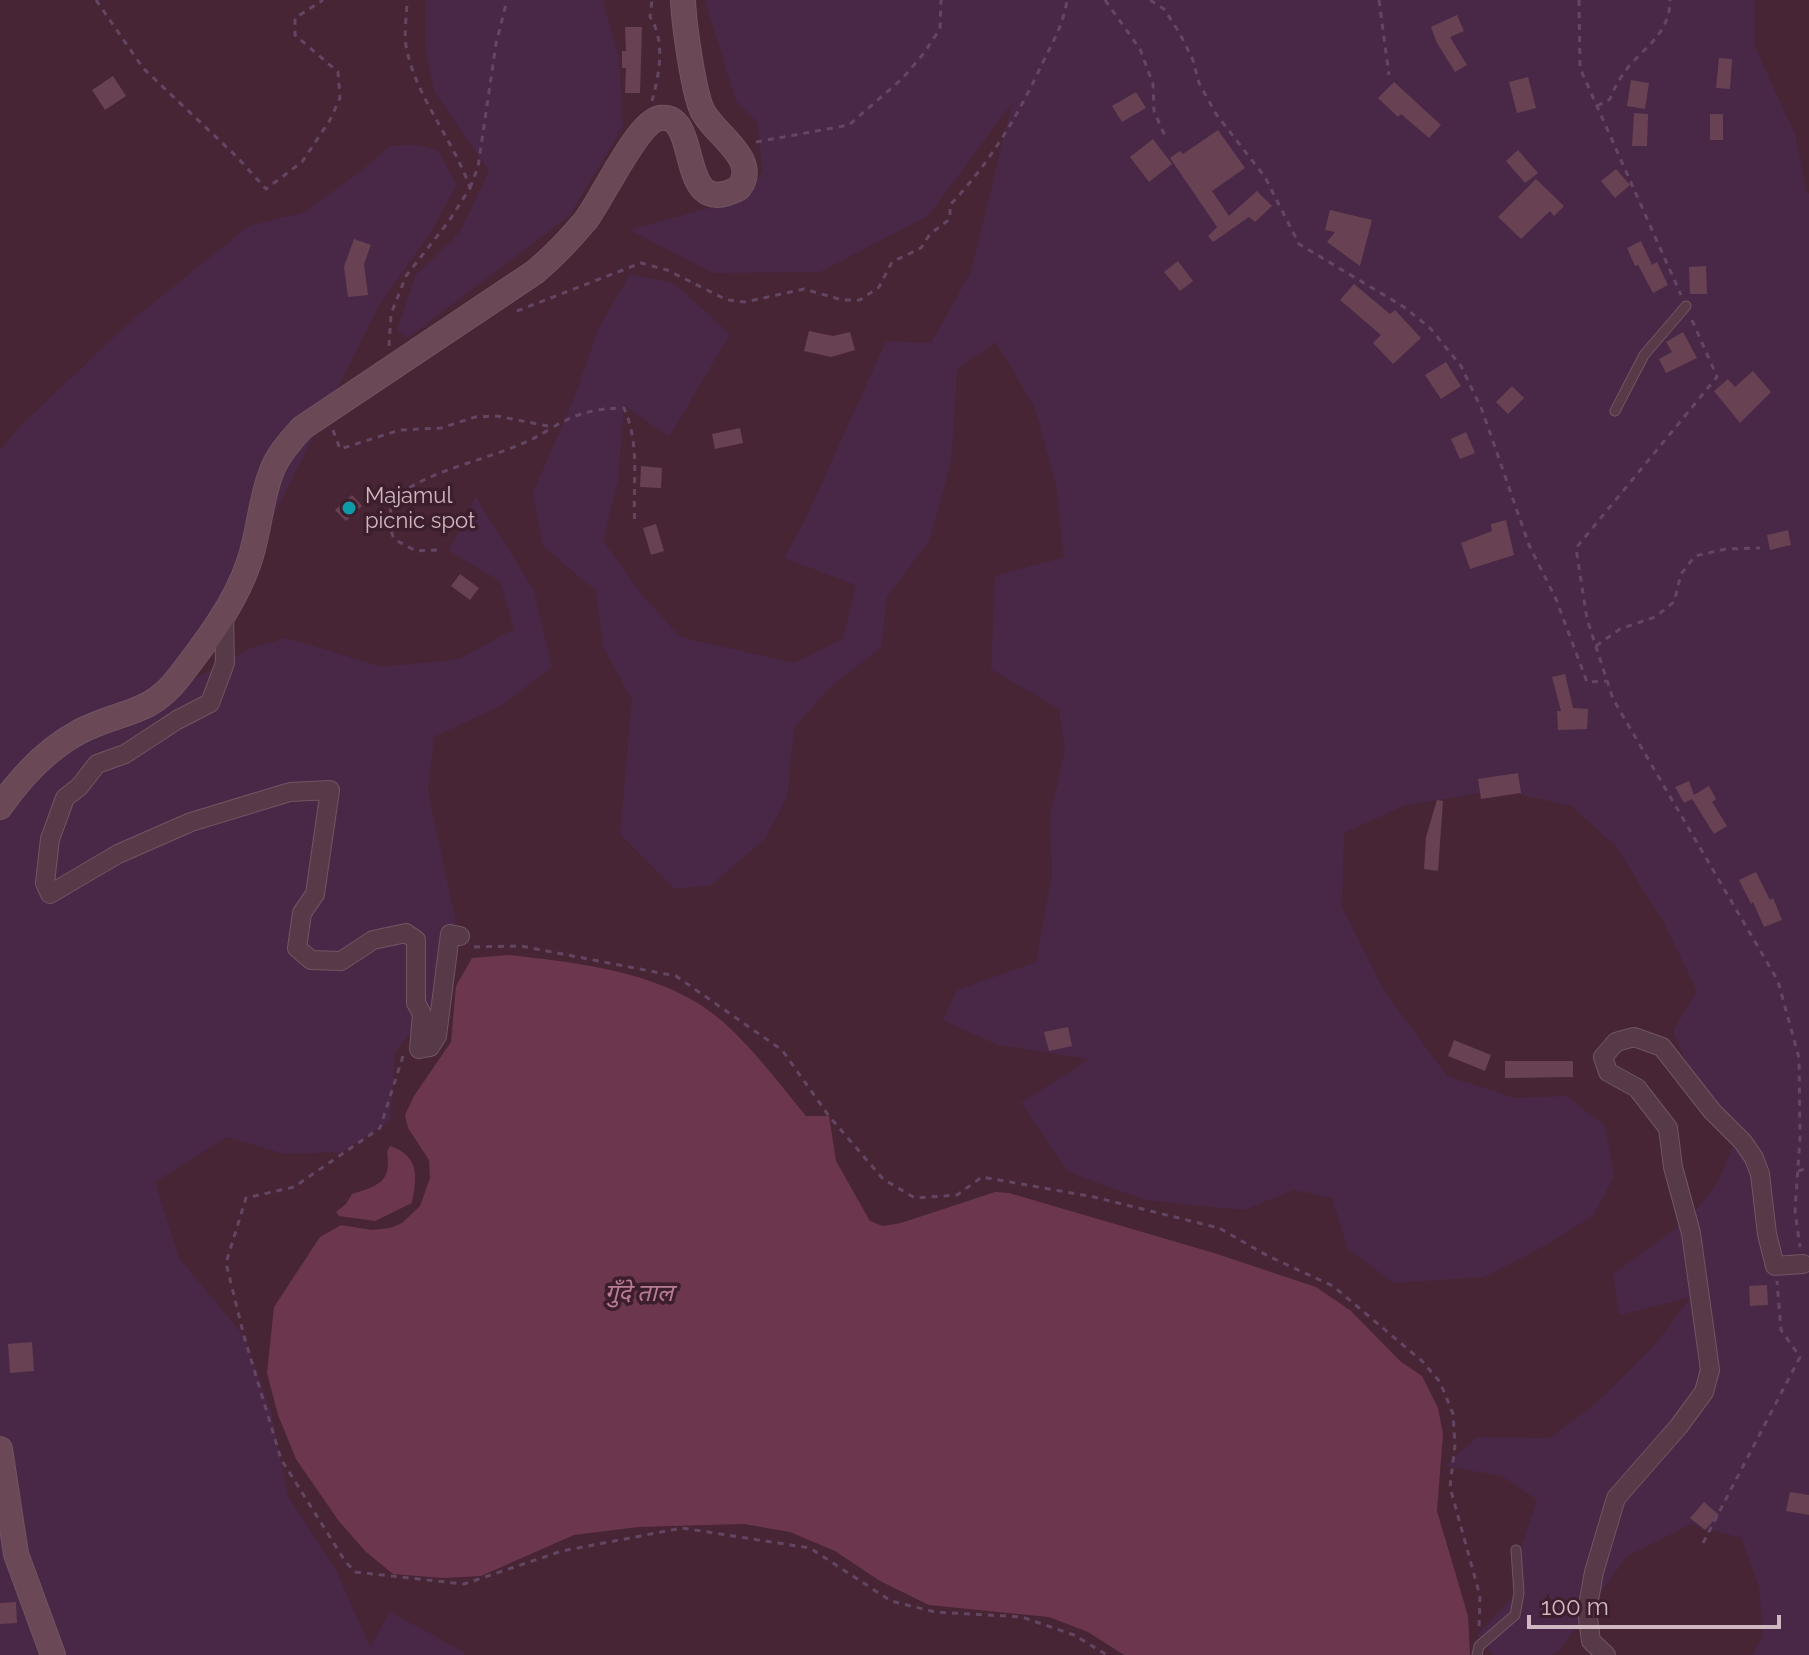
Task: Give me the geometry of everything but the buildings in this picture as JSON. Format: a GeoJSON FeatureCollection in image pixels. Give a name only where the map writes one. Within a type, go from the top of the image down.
{"type":"FeatureCollection","features":[{"type":"Feature","properties":{"kind":"main road"},"geometry":{"type":"LineString","coordinates":[[0,807],[47,753],[81,731],[144,708],[165,695],[224,614],[250,560],[271,472],[294,436],[325,412],[535,272],[558,253],[588,217],[648,122],[666,118],[681,128],[693,175],[713,193],[733,191],[743,182],[741,158],[703,112],[696,88],[683,0]]}},
{"type":"Feature","properties":{"kind":"main road"},"geometry":{"type":"LineString","coordinates":[[0,1449],[16,1554],[53,1655]]}},
{"type":"Feature","properties":{"kind":"street"},"geometry":{"type":"LineString","coordinates":[[224,614],[225,663],[210,703],[177,720],[125,754],[97,764],[80,786],[65,798],[50,839],[45,883],[50,894],[118,854],[191,822],[290,792],[330,790],[315,894],[302,913],[297,948],[311,960],[341,961],[373,940],[406,933],[416,940],[416,1003],[422,1014],[419,1049],[430,1047],[437,1036],[450,934],[462,942]]}},
{"type":"Feature","properties":{"kind":"street"},"geometry":{"type":"LineString","coordinates":[[1606,1655],[1591,1641],[1587,1611],[1594,1572],[1616,1498],[1679,1426],[1704,1392],[1710,1370],[1691,1233],[1673,1167],[1668,1128],[1637,1088],[1608,1072],[1603,1057],[1616,1042],[1634,1037],[1662,1047],[1712,1111],[1743,1142],[1754,1158],[1763,1185],[1767,1234],[1775,1266],[1803,1264]]}},
{"type":"Feature","properties":{"kind":"lane"},"geometry":{"type":"LineString","coordinates":[[1615,411],[1644,355],[1686,306]]}},
{"type":"Feature","properties":{"kind":"lane"},"geometry":{"type":"LineString","coordinates":[[1478,1650],[1515,1615],[1519,1593],[1516,1550]]}},
{"type":"Feature","properties":{"kind":"path"},"geometry":{"type":"LineString","coordinates":[[96,0],[143,68],[237,157],[266,189],[302,162],[330,120],[340,98],[338,72],[295,35],[295,18],[323,0]]}},
{"type":"Feature","properties":{"kind":"path"},"geometry":{"type":"LineString","coordinates":[[407,0],[406,49],[419,84],[463,168],[470,188]]}},
{"type":"Feature","properties":{"kind":"path"},"geometry":{"type":"LineString","coordinates":[[389,369],[391,314],[406,276],[449,221],[470,188],[478,167],[496,44],[507,0]]}},
{"type":"Feature","properties":{"kind":"path"},"geometry":{"type":"LineString","coordinates":[[648,122],[660,44],[656,25],[650,17],[652,0]]}},
{"type":"Feature","properties":{"kind":"path"},"geometry":{"type":"LineString","coordinates":[[728,144],[772,140],[849,125],[903,78],[924,53],[940,29],[941,0]]}},
{"type":"Feature","properties":{"kind":"path"},"geometry":{"type":"LineString","coordinates":[[516,311],[641,263],[667,270],[727,300],[745,302],[804,289],[842,300],[860,300],[879,287],[892,262],[921,248],[930,234],[950,219],[950,205],[992,154],[1028,93],[1062,27],[1067,1],[1072,0]]}},
{"type":"Feature","properties":{"kind":"path"},"geometry":{"type":"LineString","coordinates":[[1105,0],[1140,49],[1153,84],[1154,111],[1165,136]]}},
{"type":"Feature","properties":{"kind":"path"},"geometry":{"type":"LineString","coordinates":[[1150,0],[1164,9],[1179,32],[1193,60],[1199,83],[1216,114],[1265,177],[1299,244],[1404,307],[1430,328],[1461,366],[1482,410],[1529,545],[1556,599],[1587,682],[1607,681]]}},
{"type":"Feature","properties":{"kind":"path"},"geometry":{"type":"LineString","coordinates":[[1379,0],[1389,75]]}},
{"type":"Feature","properties":{"kind":"path"},"geometry":{"type":"LineString","coordinates":[[1579,0],[1580,68],[1717,377],[1576,548],[1587,619],[1613,699],[1778,981],[1799,1058],[1800,1138],[1795,1211],[1803,1264]]}},
{"type":"Feature","properties":{"kind":"path"},"geometry":{"type":"LineString","coordinates":[[1597,106],[1610,99],[1617,81],[1664,28],[1670,12],[1670,0]]}},
{"type":"Feature","properties":{"kind":"path"},"geometry":{"type":"LineString","coordinates":[[437,550],[416,551],[394,539],[389,525],[392,499],[413,483],[533,441],[576,414],[603,408],[624,408],[632,426],[636,454],[635,525]]}},
{"type":"Feature","properties":{"kind":"path"},"geometry":{"type":"LineString","coordinates":[[325,412],[340,449],[400,430],[441,428],[475,417],[497,416],[553,427]]}},
{"type":"Feature","properties":{"kind":"path"},"geometry":{"type":"LineString","coordinates":[[1596,646],[1620,629],[1655,617],[1674,602],[1681,574],[1695,556],[1726,549],[1760,548]]}},
{"type":"Feature","properties":{"kind":"path"},"geometry":{"type":"LineString","coordinates":[[462,942],[521,946],[676,976],[782,1050],[829,1116],[883,1179],[915,1198],[957,1195],[982,1177],[1094,1197],[1219,1228],[1268,1256],[1333,1286],[1422,1361],[1440,1382],[1453,1414],[1455,1445],[1450,1487],[1480,1596],[1478,1650]]}},
{"type":"Feature","properties":{"kind":"path"},"geometry":{"type":"LineString","coordinates":[[405,1048],[380,1128],[294,1187],[246,1198],[226,1263],[281,1459],[355,1572],[464,1584],[562,1551],[682,1528],[810,1548],[891,1601],[935,1612],[1022,1617],[1074,1635],[1107,1655]]}},
{"type":"Feature","properties":{"kind":"path"},"geometry":{"type":"LineString","coordinates":[[1798,1171],[1809,1168]]}},
{"type":"Feature","properties":{"kind":"path"},"geometry":{"type":"LineString","coordinates":[[1703,1543],[1800,1357],[1781,1330],[1775,1266]]}},
{"type":"Feature","properties":{"kind":"shaded area"},"geometry":{"type":"Polygon","coordinates":[[[425,0],[603,0],[619,60],[623,127],[569,216],[408,338],[397,330],[415,276],[459,233],[489,171],[434,91],[425,46],[425,0]]]}},
{"type":"Feature","properties":{"kind":"shaded area"},"geometry":{"type":"Polygon","coordinates":[[[705,0],[1755,0],[1755,47],[1795,134],[1809,193],[1809,1655],[1752,1655],[1763,1636],[1759,1587],[1741,1538],[1691,1524],[1627,1556],[1560,1650],[1551,1655],[1493,1655],[1477,1635],[1515,1594],[1522,1544],[1537,1500],[1502,1476],[1445,1466],[1477,1437],[1548,1438],[1589,1409],[1656,1343],[1691,1297],[1619,1315],[1613,1274],[1690,1218],[1718,1182],[1741,1126],[1693,1079],[1673,1031],[1697,991],[1664,923],[1616,846],[1571,806],[1500,790],[1405,805],[1344,833],[1342,907],[1385,992],[1447,1076],[1515,1098],[1566,1096],[1605,1125],[1614,1177],[1593,1216],[1484,1277],[1394,1283],[1348,1249],[1332,1198],[1294,1190],[1244,1210],[1145,1200],[1068,1172],[1021,1103],[1089,1059],[998,1045],[943,1020],[957,990],[1036,962],[1052,874],[1050,816],[1065,751],[1059,709],[991,669],[995,576],[1064,557],[1056,485],[1035,408],[996,342],[957,369],[951,462],[929,541],[887,597],[881,647],[829,688],[794,728],[787,797],[765,839],[711,885],[674,889],[620,834],[632,699],[603,647],[596,591],[543,546],[533,493],[576,393],[598,329],[630,274],[674,283],[730,334],[669,437],[624,405],[618,480],[603,541],[642,595],[680,637],[794,663],[843,639],[856,585],[784,558],[806,518],[886,341],[931,343],[971,272],[1012,103],[928,216],[820,272],[713,273],[630,230],[745,198],[762,172],[758,123],[736,101],[705,0]]]}},
{"type":"Feature","properties":{"kind":"shaded area"},"geometry":{"type":"Polygon","coordinates":[[[418,145],[438,151],[457,185],[430,233],[380,304],[224,614],[167,694],[251,648],[286,638],[382,667],[459,659],[514,629],[500,581],[449,551],[476,497],[533,589],[552,667],[502,705],[434,737],[428,792],[457,927],[432,1005],[395,1053],[390,1121],[342,1152],[285,1154],[227,1137],[155,1182],[179,1258],[244,1336],[271,1412],[288,1496],[336,1570],[370,1647],[390,1612],[464,1652],[464,1655],[0,1655],[0,450],[21,425],[132,320],[249,226],[302,213],[356,175],[390,146],[418,145]]]}},
{"type":"Feature","properties":{"kind":"water","name":"गुँदे ताल"},"geometry":{"type":"Polygon","coordinates":[[[509,955],[628,974],[673,990],[710,1012],[754,1054],[806,1116],[829,1116],[836,1161],[870,1221],[883,1226],[901,1223],[995,1192],[1009,1193],[1214,1253],[1316,1287],[1351,1311],[1400,1361],[1422,1376],[1438,1408],[1443,1434],[1437,1511],[1468,1616],[1470,1655],[1124,1655],[1088,1632],[1049,1617],[929,1605],[880,1581],[835,1551],[790,1532],[744,1524],[638,1527],[574,1535],[481,1576],[442,1578],[393,1574],[365,1551],[338,1520],[296,1459],[278,1415],[267,1373],[274,1307],[320,1237],[341,1225],[372,1230],[390,1228],[402,1223],[420,1206],[430,1178],[429,1160],[408,1128],[405,1115],[414,1096],[451,1042],[456,986],[472,958],[509,955]]]}},
{"type":"Feature","properties":{"kind":"water"},"geometry":{"type":"Polygon","coordinates":[[[390,1146],[407,1155],[414,1168],[412,1203],[375,1221],[339,1216],[336,1212],[352,1194],[381,1182],[385,1177],[390,1146]]]}},
{"type":"Feature","properties":{"kind":"place","name":"Majamul picnic spot"},"geometry":{"type":"Point","coordinates":[349,508]}}]}
